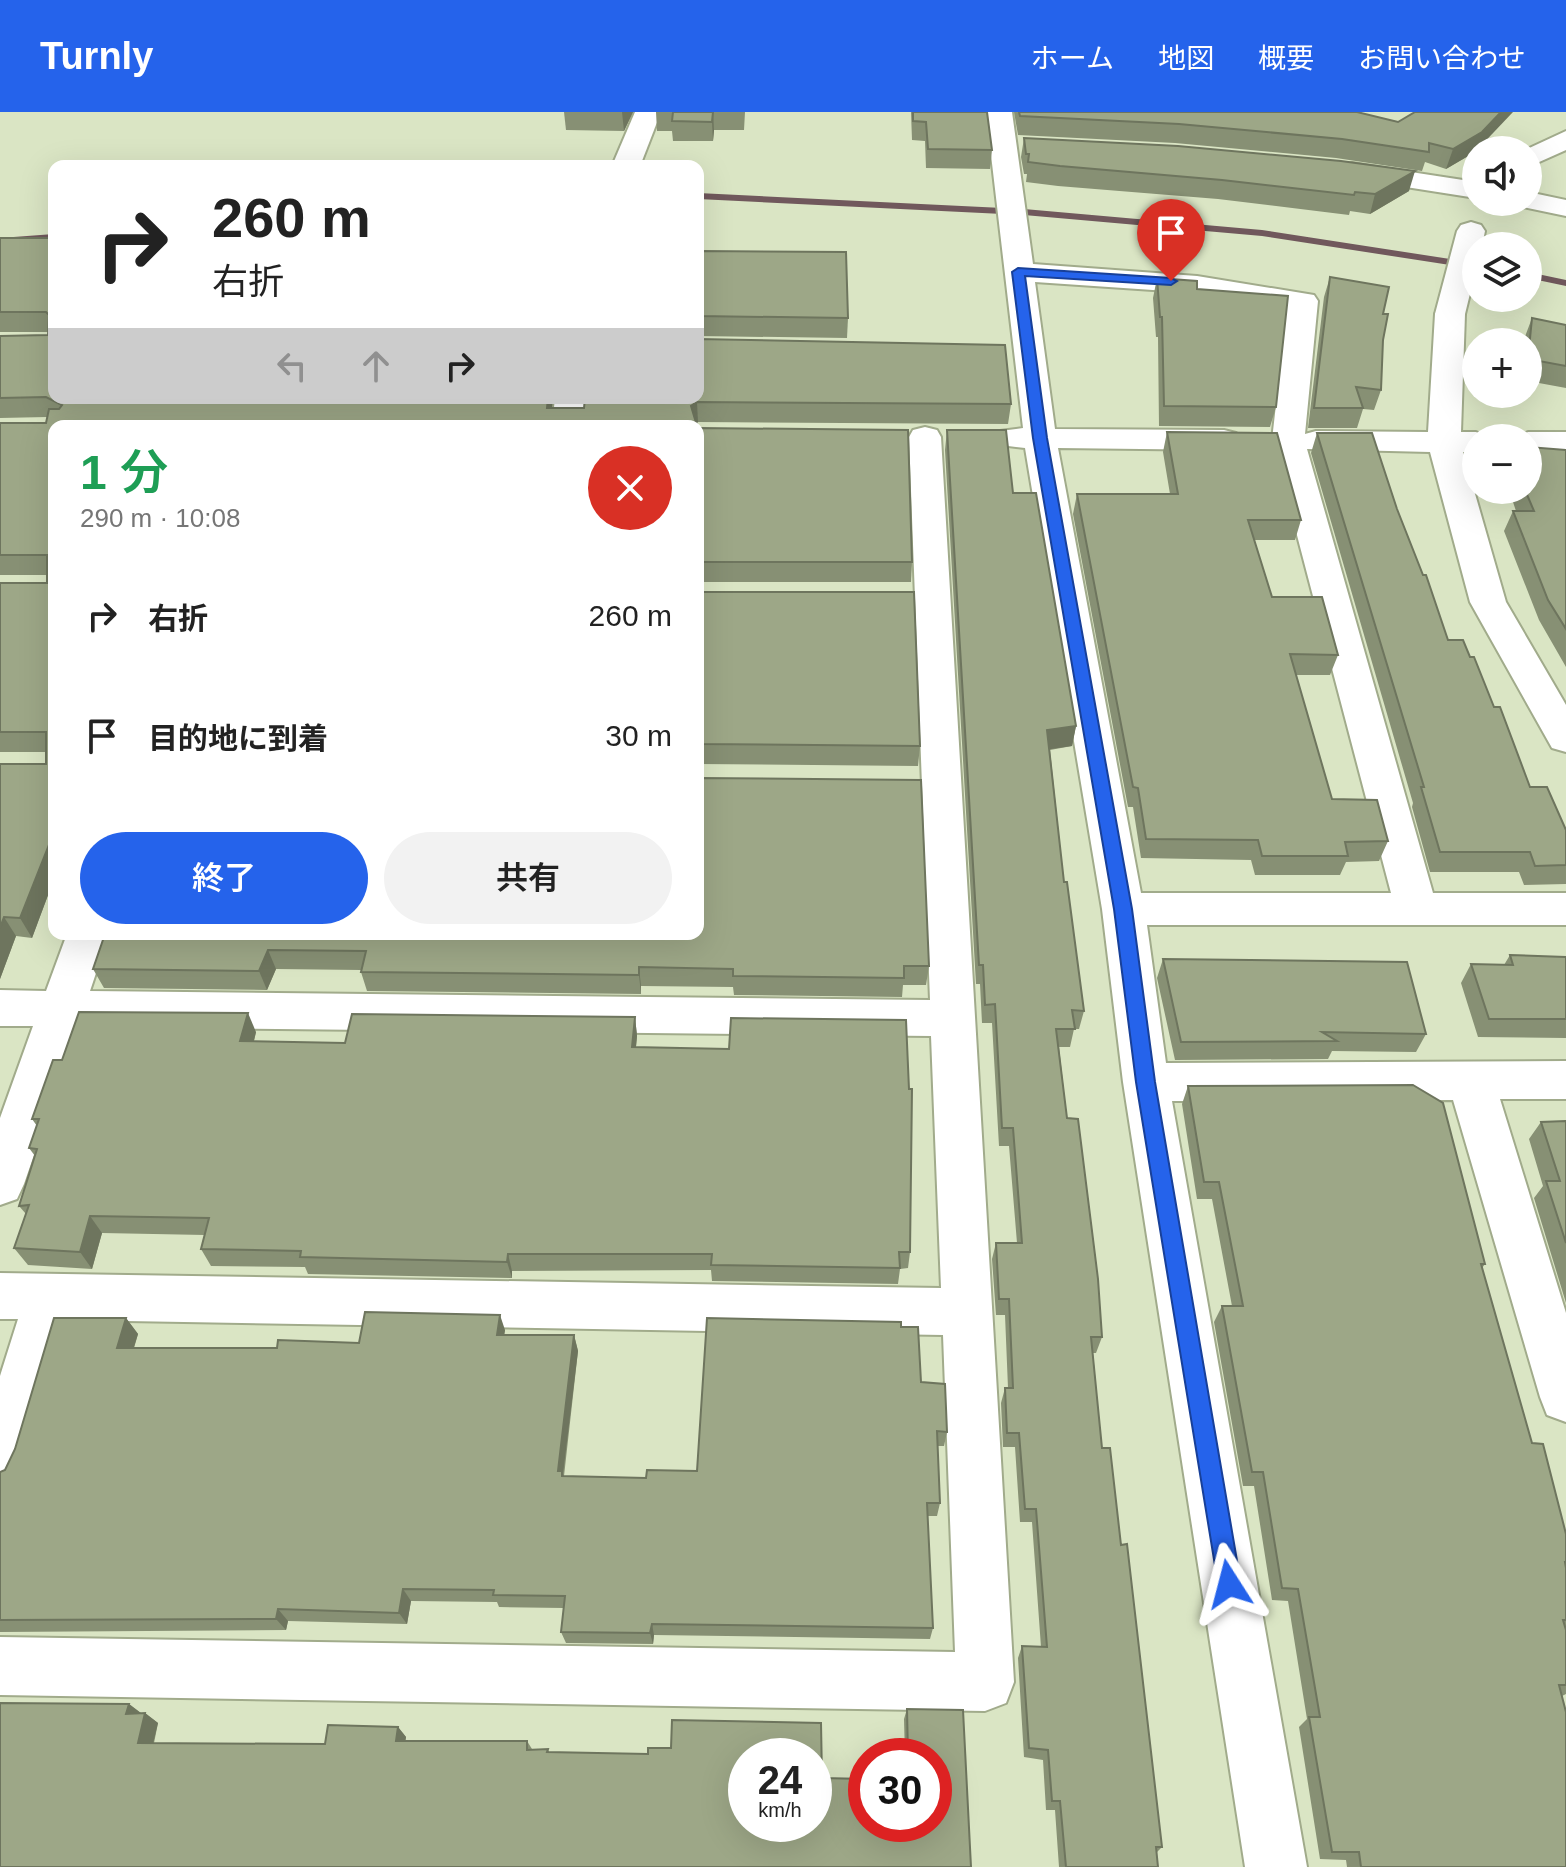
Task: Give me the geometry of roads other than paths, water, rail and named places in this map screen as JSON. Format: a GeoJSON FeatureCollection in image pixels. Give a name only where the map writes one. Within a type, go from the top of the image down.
{"type":"FeatureCollection","features":[{"type":"Feature","properties":{"kind":"street"},"geometry":{"type":"LineString","coordinates":[[628,160],[648,112]]}},
{"type":"Feature","properties":{"kind":"street"},"geometry":{"type":"LineString","coordinates":[[999,112],[1018,272],[1013,353],[1040,438],[1123,909],[1146,1082],[1276,1867]]}},
{"type":"Feature","properties":{"kind":"street"},"geometry":{"type":"LineString","coordinates":[[1542,152],[1566,139]]}},
{"type":"Feature","properties":{"kind":"street"},"geometry":{"type":"LineString","coordinates":[[1003,145],[1034,147]]}},
{"type":"Feature","properties":{"kind":"street"},"geometry":{"type":"LineString","coordinates":[[1321,168],[1462,188]]}},
{"type":"Feature","properties":{"kind":"street"},"geometry":{"type":"LineString","coordinates":[[1542,203],[1566,208]]}},
{"type":"Feature","properties":{"kind":"street"},"geometry":{"type":"LineString","coordinates":[[1478,216],[1471,231],[1450,314],[1460,442],[1488,602],[1566,738]]}},
{"type":"Feature","properties":{"kind":"street"},"geometry":{"type":"LineString","coordinates":[[1018,272],[1171,281],[1257,291],[1303,301],[1288,440],[1416,909]]}},
{"type":"Feature","properties":{"kind":"street"},"geometry":{"type":"LineString","coordinates":[[0,1666],[985,1682],[952,1018],[926,783],[917,597],[939,437],[1460,442]]}},
{"type":"Feature","properties":{"kind":"street"},"geometry":{"type":"LineString","coordinates":[[1542,442],[1566,442]]}},
{"type":"Feature","properties":{"kind":"street"},"geometry":{"type":"LineString","coordinates":[[1123,909],[1566,909]]}},
{"type":"Feature","properties":{"kind":"street"},"geometry":{"type":"LineString","coordinates":[[0,1184],[86,940]]}},
{"type":"Feature","properties":{"kind":"street"},"geometry":{"type":"LineString","coordinates":[[0,1008],[952,1018]]}},
{"type":"Feature","properties":{"kind":"street"},"geometry":{"type":"LineString","coordinates":[[1146,1082],[1566,1080]]}},
{"type":"Feature","properties":{"kind":"street"},"geometry":{"type":"LineString","coordinates":[[1471,1081],[1566,1397]]}},
{"type":"Feature","properties":{"kind":"street"},"geometry":{"type":"LineString","coordinates":[[0,1462],[25,1297],[966,1312]]}},
{"type":"Feature","properties":{"kind":"waterway"},"geometry":{"type":"LineString","coordinates":[[704,196],[1024,212],[1262,233],[1462,264]]}},
{"type":"Feature","properties":{"kind":"waterway"},"geometry":{"type":"LineString","coordinates":[[0,241],[48,237]]}},
{"type":"Feature","properties":{"kind":"waterway"},"geometry":{"type":"LineString","coordinates":[[1542,278],[1566,283]]}}]}
